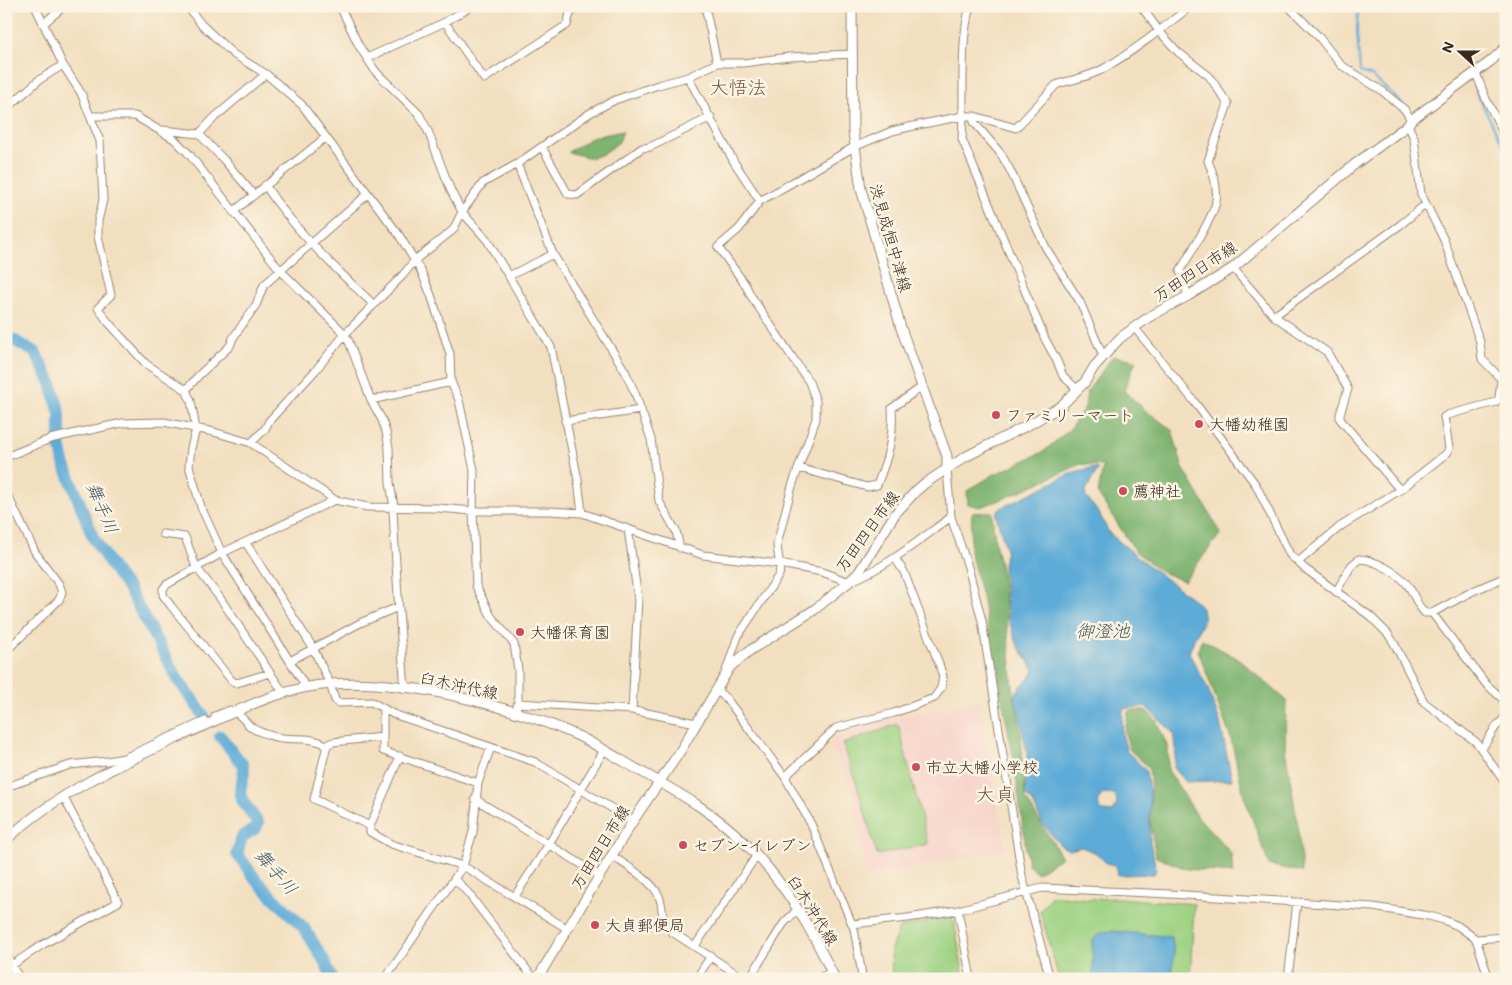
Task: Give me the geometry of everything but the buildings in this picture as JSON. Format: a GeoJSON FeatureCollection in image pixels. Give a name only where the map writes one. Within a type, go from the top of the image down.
{"type":"FeatureCollection","features":[{"type":"Feature","properties":{"kind":"main road","name":"渋見成恒中津線"},"geometry":{"type":"LineString","coordinates":[[852,6],[854,147],[866,213],[901,328],[947,456],[947,470]]}},
{"type":"Feature","properties":{"kind":"main road","name":"万田四日市線"},"geometry":{"type":"LineString","coordinates":[[535,979],[568,929],[611,855],[679,753],[725,672],[730,667],[750,651],[814,610],[849,582],[859,572],[887,526],[907,500],[924,484],[965,457],[1049,413],[1078,390],[1103,356],[1120,338],[1134,327],[1233,268],[1355,164],[1476,73],[1506,47]]}},
{"type":"Feature","properties":{"kind":"main road","name":"臼木沖代線"},"geometry":{"type":"LineString","coordinates":[[6,840],[63,796],[123,763],[235,711],[283,692],[330,684],[378,686],[442,694],[515,713],[575,735],[604,750],[716,817],[757,856],[798,909],[821,948],[833,975]]}},
{"type":"Feature","properties":{"kind":"street"},"geometry":{"type":"LineString","coordinates":[[35,6],[63,65],[81,93],[100,141],[103,200],[98,221],[98,236],[111,296],[98,308],[114,329],[146,364],[186,390],[191,401],[196,429],[189,466],[201,507],[222,553],[306,687]]}},
{"type":"Feature","properties":{"kind":"street"},"geometry":{"type":"LineString","coordinates":[[44,24],[64,6]]}},
{"type":"Feature","properties":{"kind":"street"},"geometry":{"type":"LineString","coordinates":[[186,6],[201,24],[233,54],[266,74],[302,106],[415,260],[431,296],[450,354],[451,382],[459,400],[474,470],[473,511],[476,586],[491,616],[514,644],[518,670],[518,703],[515,713]]}},
{"type":"Feature","properties":{"kind":"street"},"geometry":{"type":"LineString","coordinates":[[340,6],[349,28],[376,72],[419,114],[428,131],[451,191],[462,212],[487,240],[551,347],[578,480],[582,513]]}},
{"type":"Feature","properties":{"kind":"street"},"geometry":{"type":"LineString","coordinates":[[367,58],[445,22],[472,6]]}},
{"type":"Feature","properties":{"kind":"street"},"geometry":{"type":"LineString","coordinates":[[445,22],[484,79],[567,25],[570,13],[580,6]]}},
{"type":"Feature","properties":{"kind":"street"},"geometry":{"type":"LineString","coordinates":[[705,6],[717,63]]}},
{"type":"Feature","properties":{"kind":"street"},"geometry":{"type":"LineString","coordinates":[[970,6],[964,49],[962,139],[983,193],[1063,376],[1078,390]]}},
{"type":"Feature","properties":{"kind":"street"},"geometry":{"type":"LineString","coordinates":[[1141,6],[1159,31],[1178,52],[1209,76],[1228,104],[1208,161],[1215,178],[1216,204],[1180,271],[1188,296]]}},
{"type":"Feature","properties":{"kind":"street"},"geometry":{"type":"LineString","coordinates":[[725,672],[738,636],[780,575],[777,544],[792,486],[816,419],[816,401],[809,382],[751,296],[745,284],[718,247],[739,230],[760,201],[854,147],[892,131],[918,124],[964,116],[972,116],[1016,128],[1056,85],[1083,78],[1103,69],[1192,6]]}},
{"type":"Feature","properties":{"kind":"street"},"geometry":{"type":"LineString","coordinates":[[1218,6],[1223,6]]}},
{"type":"Feature","properties":{"kind":"street"},"geometry":{"type":"LineString","coordinates":[[1288,6],[1318,36],[1341,65],[1381,90],[1405,110],[1414,138],[1421,194],[1444,240],[1480,342],[1482,360],[1501,380],[1500,398],[1496,402],[1444,417],[1450,448],[1447,453],[1400,490],[1341,526],[1298,562]]}},
{"type":"Feature","properties":{"kind":"street"},"geometry":{"type":"LineString","coordinates":[[251,443],[345,334],[403,275],[415,260],[453,230],[462,212],[483,183],[517,164],[590,113],[615,100],[688,77],[717,63],[743,63],[789,57],[853,54]]}},
{"type":"Feature","properties":{"kind":"street"},"geometry":{"type":"LineString","coordinates":[[6,109],[39,80],[63,65]]}},
{"type":"Feature","properties":{"kind":"street"},"geometry":{"type":"LineString","coordinates":[[1476,73],[1486,100],[1506,138]]}},
{"type":"Feature","properties":{"kind":"street"},"geometry":{"type":"LineString","coordinates":[[199,134],[215,117],[266,74]]}},
{"type":"Feature","properties":{"kind":"street"},"geometry":{"type":"LineString","coordinates":[[688,77],[734,162],[760,201]]}},
{"type":"Feature","properties":{"kind":"street"},"geometry":{"type":"LineString","coordinates":[[90,116],[135,116],[174,139],[189,154],[280,270],[345,334],[371,400],[382,420],[389,448],[390,483],[394,506],[398,572],[398,607],[405,689]]}},
{"type":"Feature","properties":{"kind":"street"},"geometry":{"type":"LineString","coordinates":[[972,116],[974,122],[1000,154],[1010,170],[1046,248],[1080,302],[1103,356]]}},
{"type":"Feature","properties":{"kind":"street"},"geometry":{"type":"LineString","coordinates":[[542,147],[568,194],[577,195],[642,148],[650,147],[711,117]]}},
{"type":"Feature","properties":{"kind":"street"},"geometry":{"type":"LineString","coordinates":[[160,130],[199,134],[254,195]]}},
{"type":"Feature","properties":{"kind":"street"},"geometry":{"type":"LineString","coordinates":[[233,212],[326,137]]}},
{"type":"Feature","properties":{"kind":"street"},"geometry":{"type":"LineString","coordinates":[[517,164],[553,254],[625,371],[651,439],[659,501],[676,531],[680,548]]}},
{"type":"Feature","properties":{"kind":"street"},"geometry":{"type":"LineString","coordinates":[[266,185],[275,201],[311,244],[374,305]]}},
{"type":"Feature","properties":{"kind":"street"},"geometry":{"type":"LineString","coordinates":[[186,390],[230,346],[233,338],[256,305],[264,285],[368,194]]}},
{"type":"Feature","properties":{"kind":"street"},"geometry":{"type":"LineString","coordinates":[[1274,316],[1400,226],[1426,204]]}},
{"type":"Feature","properties":{"kind":"street"},"geometry":{"type":"LineString","coordinates":[[509,276],[553,254]]}},
{"type":"Feature","properties":{"kind":"street"},"geometry":{"type":"LineString","coordinates":[[1233,268],[1274,316],[1327,352],[1348,389],[1340,419],[1400,490]]}},
{"type":"Feature","properties":{"kind":"street"},"geometry":{"type":"LineString","coordinates":[[1134,327],[1193,400],[1256,485],[1265,500],[1290,555],[1336,592],[1370,616],[1388,634],[1424,702],[1467,734],[1482,750],[1506,784]]}},
{"type":"Feature","properties":{"kind":"street"},"geometry":{"type":"LineString","coordinates":[[371,400],[451,382]]}},
{"type":"Feature","properties":{"kind":"street"},"geometry":{"type":"LineString","coordinates":[[799,468],[867,487],[877,485],[892,440],[892,408],[922,386]]}},
{"type":"Feature","properties":{"kind":"street"},"geometry":{"type":"LineString","coordinates":[[566,421],[641,410]]}},
{"type":"Feature","properties":{"kind":"street"},"geometry":{"type":"LineString","coordinates":[[6,456],[50,439],[122,423],[164,422],[251,443],[336,500],[367,506],[473,511],[582,513],[703,555],[780,564],[822,572],[849,582],[873,572],[895,558],[951,517]]}},
{"type":"Feature","properties":{"kind":"street"},"geometry":{"type":"LineString","coordinates":[[947,470],[951,517],[968,567],[982,621],[1022,876],[1050,979]]}},
{"type":"Feature","properties":{"kind":"street"},"geometry":{"type":"LineString","coordinates":[[6,492],[36,552],[62,592],[59,600],[6,651]]}},
{"type":"Feature","properties":{"kind":"street"},"geometry":{"type":"LineString","coordinates":[[270,673],[237,683],[232,681],[163,595],[163,589],[166,584],[222,553],[336,500]]}},
{"type":"Feature","properties":{"kind":"street"},"geometry":{"type":"LineString","coordinates":[[628,529],[638,599],[632,710]]}},
{"type":"Feature","properties":{"kind":"street"},"geometry":{"type":"LineString","coordinates":[[163,534],[185,537],[196,567],[283,692]]}},
{"type":"Feature","properties":{"kind":"street"},"geometry":{"type":"LineString","coordinates":[[246,543],[313,648],[338,703],[372,702],[393,714],[535,762],[633,821]]}},
{"type":"Feature","properties":{"kind":"street"},"geometry":{"type":"LineString","coordinates":[[785,777],[836,728],[894,713],[934,698],[941,688],[943,677],[939,664],[904,572],[895,558]]}},
{"type":"Feature","properties":{"kind":"street"},"geometry":{"type":"LineString","coordinates":[[1336,592],[1354,562],[1359,559],[1364,559],[1398,575],[1410,588],[1420,609],[1424,613],[1432,613],[1506,577]]}},
{"type":"Feature","properties":{"kind":"street"},"geometry":{"type":"LineString","coordinates":[[290,661],[360,623],[398,607]]}},
{"type":"Feature","properties":{"kind":"street"},"geometry":{"type":"LineString","coordinates":[[1432,613],[1486,684],[1506,702]]}},
{"type":"Feature","properties":{"kind":"street"},"geometry":{"type":"LineString","coordinates":[[716,690],[726,698],[785,777],[811,824],[852,924],[857,943],[862,979]]}},
{"type":"Feature","properties":{"kind":"street"},"geometry":{"type":"LineString","coordinates":[[518,703],[632,710],[696,723]]}},
{"type":"Feature","properties":{"kind":"street"},"geometry":{"type":"LineString","coordinates":[[382,708],[383,751],[478,783]]}},
{"type":"Feature","properties":{"kind":"street"},"geometry":{"type":"LineString","coordinates":[[6,787],[70,765],[116,760],[226,710],[235,711],[253,728],[281,738],[308,738],[327,745],[333,742],[383,737]]}},
{"type":"Feature","properties":{"kind":"street"},"geometry":{"type":"LineString","coordinates":[[1482,750],[1495,728],[1506,716]]}},
{"type":"Feature","properties":{"kind":"street"},"geometry":{"type":"LineString","coordinates":[[327,745],[314,799],[370,826]]}},
{"type":"Feature","properties":{"kind":"street"},"geometry":{"type":"LineString","coordinates":[[385,979],[463,866],[473,832],[478,783],[491,747]]}},
{"type":"Feature","properties":{"kind":"street"},"geometry":{"type":"LineString","coordinates":[[514,896],[582,791],[604,750]]}},
{"type":"Feature","properties":{"kind":"street"},"geometry":{"type":"LineString","coordinates":[[400,756],[370,826],[370,832],[391,844],[463,866],[568,929]]}},
{"type":"Feature","properties":{"kind":"street"},"geometry":{"type":"LineString","coordinates":[[8,967],[42,945],[118,902],[63,796]]}},
{"type":"Feature","properties":{"kind":"street"},"geometry":{"type":"LineString","coordinates":[[475,799],[599,875]]}},
{"type":"Feature","properties":{"kind":"street"},"geometry":{"type":"LineString","coordinates":[[611,855],[652,885],[659,897],[662,917],[666,926],[672,932],[740,976],[748,979],[784,923],[798,909]]}},
{"type":"Feature","properties":{"kind":"street"},"geometry":{"type":"LineString","coordinates":[[695,946],[757,856]]}},
{"type":"Feature","properties":{"kind":"street"},"geometry":{"type":"LineString","coordinates":[[455,879],[535,979]]}},
{"type":"Feature","properties":{"kind":"street"},"geometry":{"type":"LineString","coordinates":[[852,924],[958,910],[1042,888],[1373,907],[1429,916],[1458,926],[1476,939],[1488,979]]}},
{"type":"Feature","properties":{"kind":"street"},"geometry":{"type":"LineString","coordinates":[[1288,979],[1297,902]]}},
{"type":"Feature","properties":{"kind":"street"},"geometry":{"type":"LineString","coordinates":[[958,910],[970,979]]}},
{"type":"Feature","properties":{"kind":"street"},"geometry":{"type":"LineString","coordinates":[[1476,939],[1506,937]]}},
{"type":"Feature","properties":{"kind":"street"},"geometry":{"type":"LineString","coordinates":[[6,953],[8,967],[20,979]]}},
{"type":"Feature","properties":{"kind":"street"},"geometry":{"type":"LineString","coordinates":[[696,979],[711,956]]}},
{"type":"Feature","properties":{"kind":"street"},"geometry":{"type":"LineString","coordinates":[[817,979],[833,975]]}},
{"type":"Feature","properties":{"kind":"shaded area","name":"市立大幡小学校"},"geometry":{"type":"Polygon","coordinates":[[[979,701],[1006,850],[866,877],[853,792],[829,741],[860,725],[979,701]]]}},
{"type":"Feature","properties":{"kind":"green space"},"geometry":{"type":"Polygon","coordinates":[[[623,131],[619,142],[603,154],[591,158],[568,152],[593,137],[623,131]]]}},
{"type":"Feature","properties":{"kind":"green space"},"geometry":{"type":"Polygon","coordinates":[[[1113,356],[1136,360],[1124,391],[1145,410],[1172,430],[1183,468],[1221,533],[1184,581],[1162,572],[1136,552],[1098,494],[1103,466],[1081,464],[998,501],[980,507],[968,504],[967,491],[993,475],[1043,452],[1069,430],[1085,407],[1087,392],[1113,356]]]}},
{"type":"Feature","properties":{"kind":"green space"},"geometry":{"type":"Polygon","coordinates":[[[992,512],[995,542],[1002,574],[1013,688],[1021,734],[1025,798],[1062,857],[1037,873],[1028,864],[1013,755],[982,597],[970,551],[972,513],[992,512]]]}},
{"type":"Feature","properties":{"kind":"green space"},"geometry":{"type":"Polygon","coordinates":[[[1202,639],[1240,660],[1286,700],[1285,749],[1298,826],[1302,872],[1269,865],[1244,796],[1231,739],[1198,650],[1202,639]]]}},
{"type":"Feature","properties":{"kind":"green space"},"geometry":{"type":"Polygon","coordinates":[[[1145,710],[1156,720],[1168,748],[1168,770],[1198,817],[1231,853],[1233,873],[1187,869],[1156,857],[1150,821],[1151,787],[1149,768],[1130,750],[1125,733],[1128,712],[1145,710]]]}},
{"type":"Feature","properties":{"kind":"green space"},"geometry":{"type":"Polygon","coordinates":[[[898,724],[928,844],[877,855],[843,744],[898,724]]]}},
{"type":"Feature","properties":{"kind":"green space"},"geometry":{"type":"Polygon","coordinates":[[[1052,895],[1088,899],[1118,898],[1194,904],[1190,979],[1059,979],[1040,911],[1052,895]]]}},
{"type":"Feature","properties":{"kind":"green space"},"geometry":{"type":"Polygon","coordinates":[[[950,916],[954,920],[964,979],[892,979],[891,949],[899,928],[950,916]]]}},
{"type":"Feature","properties":{"kind":"water","name":"御澄池"},"geometry":{"type":"Polygon","coordinates":[[[1093,468],[1098,469],[1085,492],[1086,497],[1099,513],[1109,533],[1199,604],[1202,609],[1204,620],[1189,653],[1208,689],[1220,722],[1232,780],[1186,782],[1174,768],[1176,748],[1174,734],[1145,706],[1123,709],[1122,734],[1127,751],[1146,771],[1150,795],[1150,842],[1156,869],[1154,874],[1118,875],[1117,868],[1114,865],[1106,863],[1096,853],[1082,847],[1069,850],[1061,846],[1042,823],[1032,801],[1025,795],[1027,752],[1015,695],[1034,670],[1018,646],[1008,618],[1003,565],[1006,549],[996,515],[999,509],[1074,472],[1093,468]],[[1103,793],[1098,801],[1099,807],[1103,811],[1112,812],[1117,804],[1116,798],[1112,794],[1103,793]]]}},
{"type":"Feature","properties":{"kind":"water"},"geometry":{"type":"Polygon","coordinates":[[[1112,931],[1172,937],[1174,952],[1172,979],[1093,979],[1092,941],[1101,933],[1112,931]]]}},
{"type":"Feature","properties":{"kind":"waterway"},"geometry":{"type":"LineString","coordinates":[[1358,6],[1357,32],[1360,72],[1372,76],[1404,105]]}},
{"type":"Feature","properties":{"kind":"waterway"},"geometry":{"type":"LineString","coordinates":[[1473,78],[1477,94],[1506,151]]}},
{"type":"Feature","properties":{"kind":"waterway","name":"舞手川"},"geometry":{"type":"LineString","coordinates":[[6,336],[35,352],[51,383],[60,414],[60,444],[64,463],[93,537],[129,590],[177,678],[204,716]]}},
{"type":"Feature","properties":{"kind":"waterway","name":"舞手川"},"geometry":{"type":"LineString","coordinates":[[220,736],[243,765],[244,773],[240,791],[242,800],[258,823],[256,828],[242,837],[237,854],[257,881],[304,928],[325,962],[332,979]]}},
{"type":"Feature","properties":{"kind":"place","name":"ファミリーマート"},"geometry":{"type":"Point","coordinates":[996,415]}},
{"type":"Feature","properties":{"kind":"place","name":"大幡幼稚園"},"geometry":{"type":"Point","coordinates":[1199,424]}},
{"type":"Feature","properties":{"kind":"place","name":"薦神社"},"geometry":{"type":"Point","coordinates":[1123,491]}},
{"type":"Feature","properties":{"kind":"place","name":"大幡保育園"},"geometry":{"type":"Point","coordinates":[520,632]}},
{"type":"Feature","properties":{"kind":"place","name":"市立大幡小学校"},"geometry":{"type":"Point","coordinates":[916,767]}},
{"type":"Feature","properties":{"kind":"place","name":"セブン-イレブン"},"geometry":{"type":"Point","coordinates":[683,845]}},
{"type":"Feature","properties":{"kind":"place","name":"大貞郵便局"},"geometry":{"type":"Point","coordinates":[595,925]}},
{"type":"Feature","properties":{"kind":"district","name":"大悟法"},"geometry":{"type":"Point","coordinates":[738,87]}},
{"type":"Feature","properties":{"kind":"district","name":"大貞"},"geometry":{"type":"Point","coordinates":[995,794]}}]}
